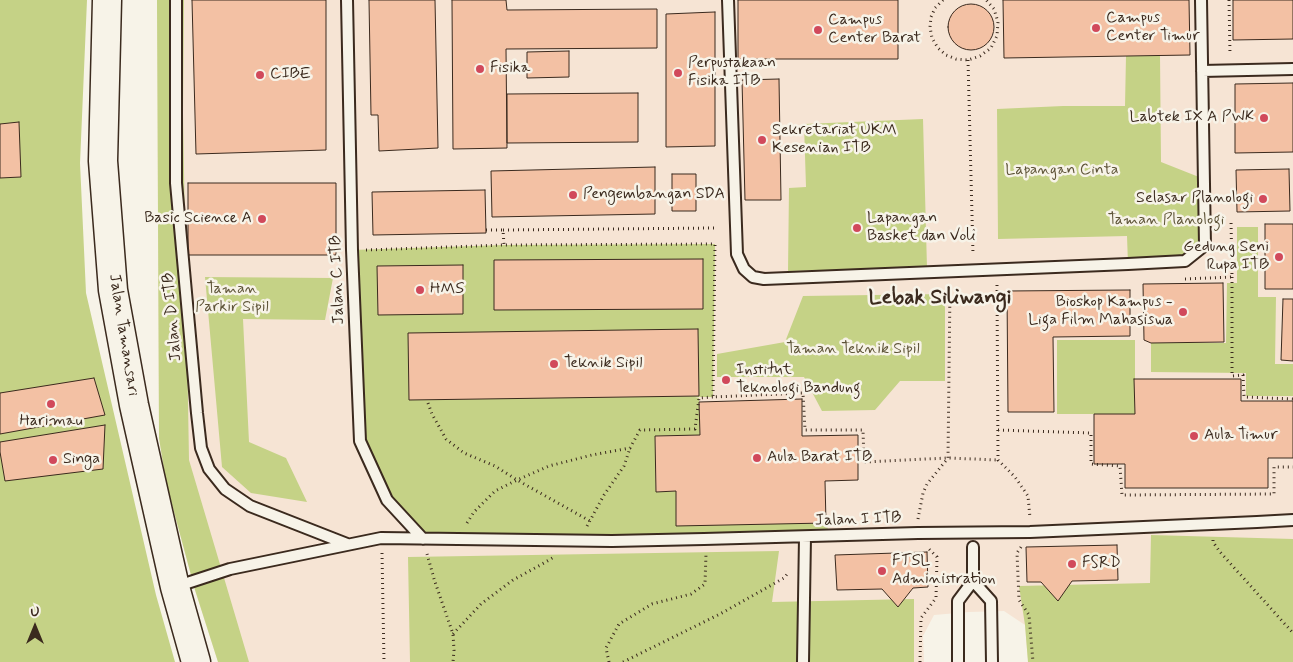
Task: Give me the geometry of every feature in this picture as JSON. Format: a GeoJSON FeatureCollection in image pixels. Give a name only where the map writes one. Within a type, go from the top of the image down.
{"type":"FeatureCollection","features":[{"type":"Feature","properties":{"kind":"main road","name":"Jalan Tamansari"},"geometry":{"type":"LineString","coordinates":[[107,0],[104,161],[113,290],[134,405],[175,587],[196,662]]}},
{"type":"Feature","properties":{"kind":"lane","name":"Jalan D ITB"},"geometry":{"type":"LineString","coordinates":[[176,0],[176,183],[201,448],[208,469],[225,489],[250,506],[348,545]]}},
{"type":"Feature","properties":{"kind":"lane","name":"Jalan C ITB"},"geometry":{"type":"LineString","coordinates":[[348,0],[352,250],[360,442],[387,500],[423,539]]}},
{"type":"Feature","properties":{"kind":"lane"},"geometry":{"type":"LineString","coordinates":[[728,0],[737,254],[744,269],[753,276],[764,280],[1185,261],[1205,245],[1201,0]]}},
{"type":"Feature","properties":{"kind":"lane"},"geometry":{"type":"LineString","coordinates":[[1202,72],[1293,69]]}},
{"type":"Feature","properties":{"kind":"lane","name":"Jalan I ITB"},"geometry":{"type":"LineString","coordinates":[[423,539],[612,541],[805,537],[1030,532],[1293,520]]}},
{"type":"Feature","properties":{"kind":"lane"},"geometry":{"type":"LineString","coordinates":[[803,662],[805,537]]}},
{"type":"Feature","properties":{"kind":"lane"},"geometry":{"type":"LineString","coordinates":[[175,587],[230,569],[381,538],[423,539]]}},
{"type":"Feature","properties":{"kind":"lane"},"geometry":{"type":"LineString","coordinates":[[958,662],[958,600],[973,581],[973,547]]}},
{"type":"Feature","properties":{"kind":"lane"},"geometry":{"type":"LineString","coordinates":[[973,581],[991,600],[993,627],[992,662]]}},
{"type":"Feature","properties":{"kind":"path"},"geometry":{"type":"LineString","coordinates":[[943,0],[935,8],[931,17],[932,38],[938,48],[946,55],[956,59],[968,60],[980,56],[991,48],[997,36],[998,22],[994,9],[986,0]]}},
{"type":"Feature","properties":{"kind":"path"},"geometry":{"type":"LineString","coordinates":[[1229,0],[1230,71]]}},
{"type":"Feature","properties":{"kind":"path"},"geometry":{"type":"LineString","coordinates":[[968,60],[974,271]]}},
{"type":"Feature","properties":{"kind":"path"},"geometry":{"type":"LineString","coordinates":[[1231,220],[1232,376],[1243,376],[1244,397],[1293,399]]}},
{"type":"Feature","properties":{"kind":"path"},"geometry":{"type":"LineString","coordinates":[[486,230],[715,228]]}},
{"type":"Feature","properties":{"kind":"path"},"geometry":{"type":"LineString","coordinates":[[503,230],[504,245]]}},
{"type":"Feature","properties":{"kind":"path"},"geometry":{"type":"LineString","coordinates":[[352,250],[504,245],[715,244],[713,397]]}},
{"type":"Feature","properties":{"kind":"path"},"geometry":{"type":"LineString","coordinates":[[1183,279],[1232,277]]}},
{"type":"Feature","properties":{"kind":"path"},"geometry":{"type":"LineString","coordinates":[[997,284],[998,460]]}},
{"type":"Feature","properties":{"kind":"path"},"geometry":{"type":"LineString","coordinates":[[920,662],[920,618],[936,598],[937,557],[922,542],[918,533],[917,522],[923,493],[927,484],[948,458],[950,285]]}},
{"type":"Feature","properties":{"kind":"path"},"geometry":{"type":"LineString","coordinates":[[453,634],[481,604],[513,580],[544,563],[578,540],[604,495],[624,466],[630,448],[640,430],[694,429],[698,398],[803,392],[805,430],[863,430],[864,462],[948,458],[998,460],[1015,477],[1028,496],[1030,532],[1017,553],[1019,600],[1029,615],[1033,662]]}},
{"type":"Feature","properties":{"kind":"path"},"geometry":{"type":"LineString","coordinates":[[428,403],[446,438],[464,453],[495,466],[590,521]]}},
{"type":"Feature","properties":{"kind":"path"},"geometry":{"type":"LineString","coordinates":[[998,430],[1092,433],[1091,464],[1120,466],[1122,495],[1274,494],[1274,467],[1293,468]]}},
{"type":"Feature","properties":{"kind":"path"},"geometry":{"type":"LineString","coordinates":[[455,539],[474,512],[495,492],[517,480],[549,466],[630,448]]}},
{"type":"Feature","properties":{"kind":"path"},"geometry":{"type":"LineString","coordinates":[[1213,524],[1213,542],[1220,552],[1293,633]]}},
{"type":"Feature","properties":{"kind":"path"},"geometry":{"type":"LineString","coordinates":[[381,538],[384,662]]}},
{"type":"Feature","properties":{"kind":"path"},"geometry":{"type":"LineString","coordinates":[[423,539],[435,582],[453,634],[453,662]]}},
{"type":"Feature","properties":{"kind":"path"},"geometry":{"type":"LineString","coordinates":[[609,662],[606,648],[619,624],[652,604],[691,594],[705,584],[706,552],[704,539]]}},
{"type":"Feature","properties":{"kind":"path"},"geometry":{"type":"LineString","coordinates":[[624,662],[720,614],[784,578],[790,571]]}},
{"type":"Feature","properties":{"kind":"shaded area","name":"Institut Teknologi Bandung"},"geometry":{"type":"Polygon","coordinates":[[[157,0],[1293,0],[1293,662],[1028,662],[1025,625],[1004,611],[934,615],[923,636],[924,662],[218,662],[195,590],[166,482],[159,438],[157,0]]]}},
{"type":"Feature","properties":{"kind":"green space"},"geometry":{"type":"Polygon","coordinates":[[[0,0],[87,0],[80,163],[86,293],[156,595],[175,662],[0,662],[0,0]]]}},
{"type":"Feature","properties":{"kind":"green space"},"geometry":{"type":"Polygon","coordinates":[[[157,0],[184,0],[183,113],[189,460],[249,662],[218,662],[195,590],[166,482],[159,438],[157,0]]]}},
{"type":"Feature","properties":{"kind":"green space","name":"Lapangan Cinta"},"geometry":{"type":"Polygon","coordinates":[[[1160,55],[1161,162],[1204,179],[1205,245],[1185,261],[1128,264],[1127,236],[998,239],[997,109],[1125,106],[1126,56],[1160,55]]]}},
{"type":"Feature","properties":{"kind":"green space","name":"Lapangan Basket dan Voli"},"geometry":{"type":"Polygon","coordinates":[[[923,119],[927,268],[788,271],[789,188],[806,187],[804,124],[923,119]]]}},
{"type":"Feature","properties":{"kind":"green space"},"geometry":{"type":"Polygon","coordinates":[[[1237,227],[1258,227],[1258,297],[1276,297],[1275,364],[1293,364],[1293,396],[1246,396],[1246,373],[1151,372],[1151,343],[1226,343],[1227,283],[1237,283],[1237,227]]]}},
{"type":"Feature","properties":{"kind":"green space"},"geometry":{"type":"Polygon","coordinates":[[[715,244],[713,397],[695,397],[699,398],[700,435],[655,436],[656,492],[676,491],[826,523],[830,536],[423,539],[387,500],[360,441],[352,250],[504,245],[715,244]]]}},
{"type":"Feature","properties":{"kind":"green space","name":"Taman Parkir Sipil"},"geometry":{"type":"Polygon","coordinates":[[[205,277],[333,278],[325,320],[243,319],[249,442],[286,458],[307,502],[251,493],[222,467],[205,277]]]}},
{"type":"Feature","properties":{"kind":"green space","name":"Taman Teknik Sipil"},"geometry":{"type":"Polygon","coordinates":[[[945,294],[945,381],[900,381],[875,410],[822,411],[804,377],[717,377],[717,354],[785,342],[803,296],[945,294]]]}},
{"type":"Feature","properties":{"kind":"green space"},"geometry":{"type":"Polygon","coordinates":[[[1057,340],[1135,340],[1135,414],[1057,414],[1057,340]]]}},
{"type":"Feature","properties":{"kind":"green space"},"geometry":{"type":"Polygon","coordinates":[[[1151,535],[1293,539],[1293,662],[1028,662],[1019,586],[1150,583],[1151,535]]]}},
{"type":"Feature","properties":{"kind":"green space"},"geometry":{"type":"Polygon","coordinates":[[[779,551],[772,602],[914,599],[914,662],[410,662],[408,557],[779,551]]]}},
{"type":"Feature","properties":{"kind":"building","name":"CIBE"},"geometry":{"type":"Polygon","coordinates":[[[192,0],[326,0],[326,150],[196,154],[192,0]]]}},
{"type":"Feature","properties":{"kind":"building"},"geometry":{"type":"Polygon","coordinates":[[[369,0],[435,0],[438,148],[379,151],[378,115],[371,115],[369,0]]]}},
{"type":"Feature","properties":{"kind":"building","name":"Fisika"},"geometry":{"type":"Polygon","coordinates":[[[452,0],[506,0],[507,10],[657,9],[657,48],[506,49],[507,148],[453,149],[452,0]]]}},
{"type":"Feature","properties":{"kind":"building","name":"Campus Center Barat"},"geometry":{"type":"Polygon","coordinates":[[[738,0],[898,0],[898,59],[738,59],[738,0]]]}},
{"type":"Feature","properties":{"kind":"building","name":"Campus Center Timur"},"geometry":{"type":"Polygon","coordinates":[[[1003,0],[1189,0],[1190,55],[1004,58],[1003,0]]]}},
{"type":"Feature","properties":{"kind":"building"},"geometry":{"type":"Polygon","coordinates":[[[1233,0],[1293,0],[1293,39],[1233,40],[1233,0]]]}},
{"type":"Feature","properties":{"kind":"building"},"geometry":{"type":"Polygon","coordinates":[[[976,4],[980,5],[990,14],[993,18],[993,36],[984,46],[976,50],[966,50],[958,46],[949,36],[948,22],[952,14],[962,5],[976,4]]]}},
{"type":"Feature","properties":{"kind":"building"},"geometry":{"type":"Polygon","coordinates":[[[715,12],[715,146],[666,147],[666,14],[715,12]]]}},
{"type":"Feature","properties":{"kind":"building"},"geometry":{"type":"Polygon","coordinates":[[[569,51],[569,77],[527,78],[527,52],[569,51]]]}},
{"type":"Feature","properties":{"kind":"building","name":"Sekretariat UKM Kesenian ITB"},"geometry":{"type":"Polygon","coordinates":[[[779,79],[781,200],[745,200],[742,80],[779,79]]]}},
{"type":"Feature","properties":{"kind":"building","name":"Labtek IX A PWK"},"geometry":{"type":"Polygon","coordinates":[[[1293,83],[1293,152],[1235,153],[1235,84],[1293,83]]]}},
{"type":"Feature","properties":{"kind":"building","name":"Fisika"},"geometry":{"type":"Polygon","coordinates":[[[638,93],[638,142],[507,143],[507,94],[638,93]]]}},
{"type":"Feature","properties":{"kind":"building"},"geometry":{"type":"Polygon","coordinates":[[[19,122],[21,177],[0,178],[0,124],[19,122]]]}},
{"type":"Feature","properties":{"kind":"building","name":"Pengembangan SDA"},"geometry":{"type":"Polygon","coordinates":[[[655,167],[655,214],[492,217],[491,171],[655,167]]]}},
{"type":"Feature","properties":{"kind":"building","name":"Selasar Planologi"},"geometry":{"type":"Polygon","coordinates":[[[1289,169],[1290,211],[1237,212],[1236,170],[1289,169]]]}},
{"type":"Feature","properties":{"kind":"building"},"geometry":{"type":"Polygon","coordinates":[[[672,174],[696,174],[696,211],[672,211],[672,174]]]}},
{"type":"Feature","properties":{"kind":"building","name":"Basic Science A"},"geometry":{"type":"Polygon","coordinates":[[[188,183],[336,183],[336,255],[188,255],[188,183]]]}},
{"type":"Feature","properties":{"kind":"building"},"geometry":{"type":"Polygon","coordinates":[[[485,190],[486,233],[373,235],[372,192],[485,190]]]}},
{"type":"Feature","properties":{"kind":"building","name":"Gedung Seni Rupa ITB"},"geometry":{"type":"Polygon","coordinates":[[[1265,224],[1293,224],[1293,289],[1265,289],[1265,224]]]}},
{"type":"Feature","properties":{"kind":"building","name":"Teknik Sipil"},"geometry":{"type":"Polygon","coordinates":[[[703,259],[703,309],[494,310],[494,260],[703,259]]]}},
{"type":"Feature","properties":{"kind":"building","name":"HMS"},"geometry":{"type":"Polygon","coordinates":[[[463,265],[463,314],[378,315],[377,266],[463,265]]]}},
{"type":"Feature","properties":{"kind":"building","name":"Bioskop Kampus - Liga Film Mahasiswa"},"geometry":{"type":"Polygon","coordinates":[[[1223,283],[1224,342],[1151,343],[1144,340],[1143,284],[1223,283]]]}},
{"type":"Feature","properties":{"kind":"building"},"geometry":{"type":"Polygon","coordinates":[[[1130,290],[1130,336],[1053,337],[1054,412],[1008,412],[1007,291],[1130,290]]]}},
{"type":"Feature","properties":{"kind":"building"},"geometry":{"type":"Polygon","coordinates":[[[1283,299],[1293,299],[1293,361],[1281,360],[1283,299]]]}},
{"type":"Feature","properties":{"kind":"building","name":"Teknik Sipil"},"geometry":{"type":"Polygon","coordinates":[[[698,329],[699,396],[409,400],[408,333],[698,329]]]}},
{"type":"Feature","properties":{"kind":"building","name":"Harimau"},"geometry":{"type":"Polygon","coordinates":[[[94,378],[105,415],[0,434],[0,393],[94,378]]]}},
{"type":"Feature","properties":{"kind":"building","name":"Aula Timur"},"geometry":{"type":"Polygon","coordinates":[[[1134,379],[1241,379],[1241,401],[1293,401],[1293,458],[1268,458],[1268,488],[1125,488],[1125,464],[1094,464],[1094,414],[1135,414],[1134,379]]]}},
{"type":"Feature","properties":{"kind":"building","name":"Aula Barat ITB"},"geometry":{"type":"Polygon","coordinates":[[[802,399],[802,436],[858,435],[858,480],[825,481],[826,523],[676,526],[676,491],[656,492],[655,436],[700,435],[699,402],[802,399]]]}},
{"type":"Feature","properties":{"kind":"building","name":"Singa"},"geometry":{"type":"Polygon","coordinates":[[[105,425],[103,469],[5,481],[0,442],[105,425]]]}},
{"type":"Feature","properties":{"kind":"building","name":"FSRD"},"geometry":{"type":"Polygon","coordinates":[[[1117,545],[1118,580],[1072,581],[1058,601],[1041,582],[1027,582],[1026,547],[1117,545]]]}},
{"type":"Feature","properties":{"kind":"building","name":"FTSL Administration"},"geometry":{"type":"Polygon","coordinates":[[[927,552],[928,587],[913,588],[898,607],[882,589],[837,590],[835,555],[927,552]]]}},
{"type":"Feature","properties":{"kind":"place","name":"Campus Center Timur"},"geometry":{"type":"Point","coordinates":[1096,28]}},
{"type":"Feature","properties":{"kind":"place","name":"Campus Center Barat"},"geometry":{"type":"Point","coordinates":[818,30]}},
{"type":"Feature","properties":{"kind":"place","name":"Fisika"},"geometry":{"type":"Point","coordinates":[480,69]}},
{"type":"Feature","properties":{"kind":"place","name":"Perpustakaan Fisika ITB"},"geometry":{"type":"Point","coordinates":[678,73]}},
{"type":"Feature","properties":{"kind":"place","name":"CIBE"},"geometry":{"type":"Point","coordinates":[260,75]}},
{"type":"Feature","properties":{"kind":"place","name":"Labtek IX A PWK"},"geometry":{"type":"Point","coordinates":[1264,118]}},
{"type":"Feature","properties":{"kind":"place","name":"Sekretariat UKM Kesenian ITB"},"geometry":{"type":"Point","coordinates":[762,140]}},
{"type":"Feature","properties":{"kind":"place","name":"Pengembangan SDA"},"geometry":{"type":"Point","coordinates":[573,195]}},
{"type":"Feature","properties":{"kind":"place","name":"Selasar Planologi"},"geometry":{"type":"Point","coordinates":[1263,199]}},
{"type":"Feature","properties":{"kind":"place","name":"Basic Science A"},"geometry":{"type":"Point","coordinates":[262,219]}},
{"type":"Feature","properties":{"kind":"place","name":"Lapangan Basket dan Voli"},"geometry":{"type":"Point","coordinates":[857,228]}},
{"type":"Feature","properties":{"kind":"place","name":"Gedung Seni Rupa ITB"},"geometry":{"type":"Point","coordinates":[1279,257]}},
{"type":"Feature","properties":{"kind":"place","name":"HMS"},"geometry":{"type":"Point","coordinates":[420,290]}},
{"type":"Feature","properties":{"kind":"place","name":"Bioskop Kampus - Liga Film Mahasiswa"},"geometry":{"type":"Point","coordinates":[1183,312]}},
{"type":"Feature","properties":{"kind":"place","name":"Teknik Sipil"},"geometry":{"type":"Point","coordinates":[554,364]}},
{"type":"Feature","properties":{"kind":"place","name":"Institut Teknologi Bandung"},"geometry":{"type":"Point","coordinates":[726,380]}},
{"type":"Feature","properties":{"kind":"place","name":"Harimau"},"geometry":{"type":"Point","coordinates":[51,404]}},
{"type":"Feature","properties":{"kind":"place","name":"Aula Timur"},"geometry":{"type":"Point","coordinates":[1194,436]}},
{"type":"Feature","properties":{"kind":"place","name":"Aula Barat ITB"},"geometry":{"type":"Point","coordinates":[757,458]}},
{"type":"Feature","properties":{"kind":"place","name":"Singa"},"geometry":{"type":"Point","coordinates":[53,460]}},
{"type":"Feature","properties":{"kind":"place","name":"FSRD"},"geometry":{"type":"Point","coordinates":[1072,564]}},
{"type":"Feature","properties":{"kind":"place","name":"FTSL Administration"},"geometry":{"type":"Point","coordinates":[882,571]}},
{"type":"Feature","properties":{"kind":"district","name":"Lebak Siliwangi"},"geometry":{"type":"Point","coordinates":[940,299]}},
{"type":"Feature","properties":{"kind":"park label","name":"Taman Planologi"},"geometry":{"type":"Point","coordinates":[1166,221]}}]}
